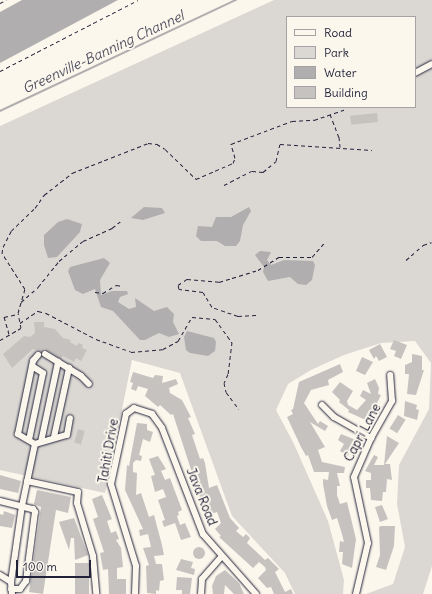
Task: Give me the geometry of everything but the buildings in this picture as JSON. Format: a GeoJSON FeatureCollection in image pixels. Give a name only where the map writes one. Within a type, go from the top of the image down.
{"type":"FeatureCollection","features":[{"type":"Feature","properties":{"kind":"street"},"geometry":{"type":"LineString","coordinates":[[416,72],[432,64]]}},
{"type":"Feature","properties":{"kind":"street"},"geometry":{"type":"LineString","coordinates":[[45,354],[69,368],[89,384]]}},
{"type":"Feature","properties":{"kind":"street"},"geometry":{"type":"LineString","coordinates":[[38,355],[31,368],[18,434],[38,443],[54,437],[67,435],[70,418]]}},
{"type":"Feature","properties":{"kind":"street"},"geometry":{"type":"LineString","coordinates":[[0,501],[22,506],[35,512],[26,581],[20,589],[12,591],[10,582],[22,506],[27,481],[58,362]]}},
{"type":"Feature","properties":{"kind":"street"},"geometry":{"type":"LineString","coordinates":[[29,440],[42,373],[31,368]]}},
{"type":"Feature","properties":{"kind":"street"},"geometry":{"type":"LineString","coordinates":[[54,437],[69,368]]}},
{"type":"Feature","properties":{"kind":"street","name":"Capri Lane"},"geometry":{"type":"LineString","coordinates":[[356,594],[368,543],[354,476],[371,438],[392,401],[390,375]]}},
{"type":"Feature","properties":{"kind":"street"},"geometry":{"type":"LineString","coordinates":[[322,405],[334,417],[371,438]]}},
{"type":"Feature","properties":{"kind":"street","name":"Java Road"},"geometry":{"type":"LineString","coordinates":[[134,408],[152,414],[162,428],[202,534],[256,594]]}},
{"type":"Feature","properties":{"kind":"street","name":"Tahiti Drive"},"geometry":{"type":"LineString","coordinates":[[134,408],[126,414],[111,484],[136,566],[135,594]]}},
{"type":"Feature","properties":{"kind":"street"},"geometry":{"type":"LineString","coordinates":[[27,481],[78,492],[77,503],[93,556],[96,594]]}},
{"type":"Feature","properties":{"kind":"street"},"geometry":{"type":"LineString","coordinates":[[201,594],[202,578],[222,556]]}},
{"type":"Feature","properties":{"kind":"street"},"geometry":{"type":"LineString","coordinates":[[0,575],[10,582]]}},
{"type":"Feature","properties":{"kind":"path"},"geometry":{"type":"LineString","coordinates":[[0,3],[6,0]]}},
{"type":"Feature","properties":{"kind":"path"},"geometry":{"type":"LineString","coordinates":[[0,71],[138,0]]}},
{"type":"Feature","properties":{"kind":"path"},"geometry":{"type":"LineString","coordinates":[[0,340],[21,328],[18,314],[25,289],[2,253],[3,247],[11,231],[35,208],[44,195],[72,173],[148,142],[165,148],[196,179],[233,163],[235,158],[231,144],[292,121],[314,120],[346,109]]}},
{"type":"Feature","properties":{"kind":"path"},"geometry":{"type":"LineString","coordinates":[[329,114],[339,137],[340,148]]}},
{"type":"Feature","properties":{"kind":"path"},"geometry":{"type":"LineString","coordinates":[[224,185],[252,171],[263,172],[276,161],[280,144],[372,150]]}},
{"type":"Feature","properties":{"kind":"path"},"geometry":{"type":"LineString","coordinates":[[21,303],[38,287],[59,261],[83,241],[112,228],[120,221]]}},
{"type":"Feature","properties":{"kind":"path"},"geometry":{"type":"LineString","coordinates":[[256,315],[238,316],[212,307],[203,292],[178,287],[187,279],[219,282],[263,267],[270,261],[279,257],[312,257],[325,242]]}},
{"type":"Feature","properties":{"kind":"path"},"geometry":{"type":"LineString","coordinates":[[406,260],[423,245],[432,242]]}},
{"type":"Feature","properties":{"kind":"path"},"geometry":{"type":"LineString","coordinates":[[95,292],[102,293],[116,285],[124,286]]}},
{"type":"Feature","properties":{"kind":"path"},"geometry":{"type":"LineString","coordinates":[[19,324],[38,311],[46,313],[96,339],[131,352],[163,349],[182,337],[185,333],[188,322],[194,316],[215,319],[232,342],[228,374],[224,383],[226,392],[239,409]]}},
{"type":"Feature","properties":{"kind":"path"},"geometry":{"type":"LineString","coordinates":[[9,334],[4,317],[18,314]]}},
{"type":"Feature","properties":{"kind":"green space"},"geometry":{"type":"Polygon","coordinates":[[[274,0],[432,0],[432,566],[423,594],[366,594],[393,584],[405,547],[397,504],[399,465],[429,409],[431,363],[415,341],[381,343],[344,355],[311,370],[288,384],[276,410],[294,444],[328,521],[344,580],[343,594],[295,594],[285,573],[232,516],[180,373],[132,360],[105,493],[0,470],[0,126],[274,0]]]}},
{"type":"Feature","properties":{"kind":"water"},"geometry":{"type":"Polygon","coordinates":[[[22,0],[118,0],[0,63],[0,12],[22,0]]]}},
{"type":"Feature","properties":{"kind":"water"},"geometry":{"type":"Polygon","coordinates":[[[144,207],[162,208],[165,213],[143,220],[131,218],[144,207]]]}},
{"type":"Feature","properties":{"kind":"water"},"geometry":{"type":"Polygon","coordinates":[[[249,207],[251,211],[243,225],[240,241],[236,246],[225,246],[217,241],[201,241],[196,236],[198,226],[212,227],[216,217],[231,217],[249,207]]]}},
{"type":"Feature","properties":{"kind":"water"},"geometry":{"type":"Polygon","coordinates":[[[67,219],[82,224],[80,232],[57,257],[48,258],[44,245],[44,235],[58,222],[67,219]]]}},
{"type":"Feature","properties":{"kind":"water"},"geometry":{"type":"Polygon","coordinates":[[[260,251],[271,252],[267,260],[271,265],[284,260],[313,261],[315,265],[312,280],[306,285],[298,284],[290,277],[268,281],[263,272],[264,267],[255,255],[260,251]]]}},
{"type":"Feature","properties":{"kind":"water"},"geometry":{"type":"Polygon","coordinates":[[[104,258],[110,263],[100,280],[101,295],[112,291],[127,291],[128,294],[120,297],[118,302],[129,309],[136,307],[135,298],[154,311],[167,307],[174,314],[173,322],[179,334],[169,337],[159,333],[145,340],[140,340],[113,311],[101,307],[95,289],[83,294],[75,290],[68,271],[70,267],[104,258]]]}},
{"type":"Feature","properties":{"kind":"water"},"geometry":{"type":"Polygon","coordinates":[[[187,331],[214,338],[216,342],[215,351],[208,356],[190,353],[186,350],[184,337],[187,331]]]}},
{"type":"Feature","properties":{"kind":"waterway","name":"Greenville-Banning Channel"},"geometry":{"type":"LineString","coordinates":[[0,111],[236,0]]}}]}
